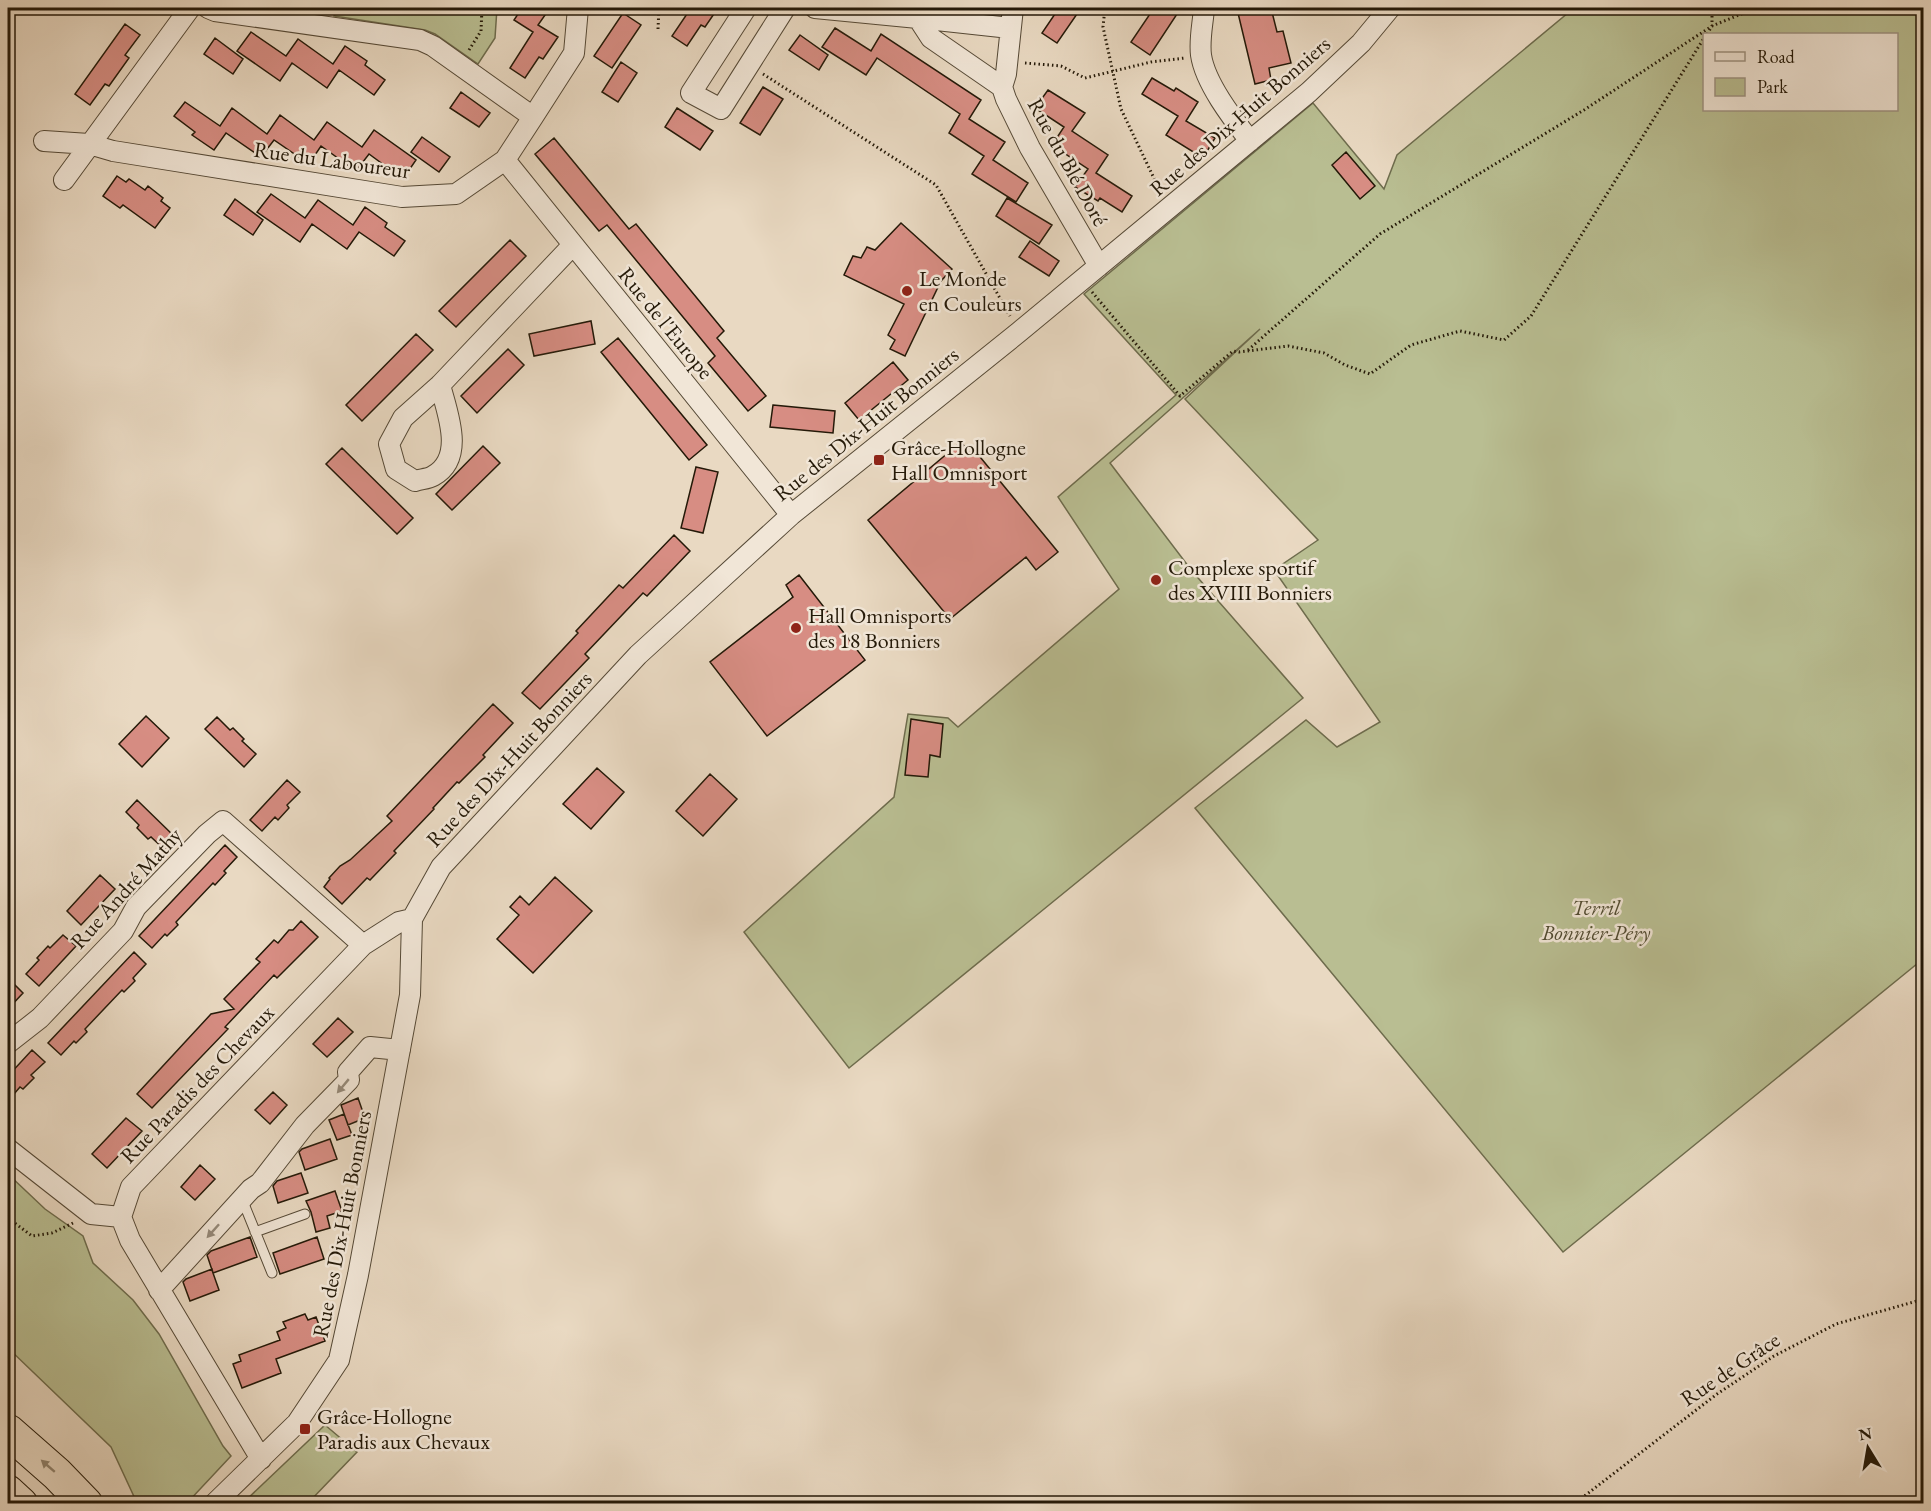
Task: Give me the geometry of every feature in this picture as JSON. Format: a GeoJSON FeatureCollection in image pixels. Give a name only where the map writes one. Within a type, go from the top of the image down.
{"type":"FeatureCollection","features":[{"type":"Feature","properties":{"kind":"highway"},"geometry":{"type":"LineString","coordinates":[[8,1431],[86,1503]]}},
{"type":"Feature","properties":{"kind":"highway"},"geometry":{"type":"LineString","coordinates":[[8,1492],[21,1503]]}},
{"type":"Feature","properties":{"kind":"street"},"geometry":{"type":"LineString","coordinates":[[64,180],[190,8]]}},
{"type":"Feature","properties":{"kind":"street"},"geometry":{"type":"LineString","coordinates":[[208,8],[215,11],[420,40],[433,46],[533,117]]}},
{"type":"Feature","properties":{"kind":"street","name":"Rue du Laboureur"},"geometry":{"type":"LineString","coordinates":[[44,141],[89,144],[125,153],[402,197],[456,194],[505,160],[574,53],[578,8]]}},
{"type":"Feature","properties":{"kind":"street"},"geometry":{"type":"LineString","coordinates":[[746,8],[692,93],[721,109],[785,8]]}},
{"type":"Feature","properties":{"kind":"street"},"geometry":{"type":"LineString","coordinates":[[815,8],[1010,28]]}},
{"type":"Feature","properties":{"kind":"street","name":"Rue du Blé Doré"},"geometry":{"type":"LineString","coordinates":[[1013,8],[1002,87],[1011,111],[1030,148],[1099,266]]}},
{"type":"Feature","properties":{"kind":"street"},"geometry":{"type":"LineString","coordinates":[[1204,8],[1202,56],[1210,79],[1250,141]]}},
{"type":"Feature","properties":{"kind":"street","name":"Rue des Dix-Huit Bonniers"},"geometry":{"type":"LineString","coordinates":[[219,1498],[297,1423],[339,1360],[358,1275],[410,995],[412,919],[441,867],[638,655],[791,515],[1019,332],[1309,92],[1361,43],[1390,8]]}},
{"type":"Feature","properties":{"kind":"street"},"geometry":{"type":"LineString","coordinates":[[918,18],[931,38],[1002,87]]}},
{"type":"Feature","properties":{"kind":"street","name":"Rue de l'Europe"},"geometry":{"type":"LineString","coordinates":[[505,160],[791,515]]}},
{"type":"Feature","properties":{"kind":"street"},"geometry":{"type":"LineString","coordinates":[[441,385],[453,438],[450,459],[434,476],[415,481],[396,469],[389,444],[403,418],[441,385],[572,246]]}},
{"type":"Feature","properties":{"kind":"street","name":"Rue André Mathy"},"geometry":{"type":"LineString","coordinates":[[8,1043],[40,1018],[123,931],[136,907],[223,820],[363,945]]}},
{"type":"Feature","properties":{"kind":"street"},"geometry":{"type":"LineString","coordinates":[[363,945],[399,922],[412,919]]}},
{"type":"Feature","properties":{"kind":"street","name":"Rue Paradis des Chevaux"},"geometry":{"type":"LineString","coordinates":[[121,1217],[131,1187],[363,945]]}},
{"type":"Feature","properties":{"kind":"street","name":"Rue des Dix-Huit Bonniers"},"geometry":{"type":"LineString","coordinates":[[159,1290],[251,1189],[260,1183],[305,1125],[349,1080],[348,1071],[370,1047],[400,1050]]}},
{"type":"Feature","properties":{"kind":"street"},"geometry":{"type":"LineString","coordinates":[[8,1149],[91,1214],[121,1217],[130,1240],[261,1459]]}},
{"type":"Feature","properties":{"kind":"lane"},"geometry":{"type":"LineString","coordinates":[[242,1199],[272,1273]]}},
{"type":"Feature","properties":{"kind":"lane"},"geometry":{"type":"LineString","coordinates":[[255,1232],[305,1214]]}},
{"type":"Feature","properties":{"kind":"path"},"geometry":{"type":"LineString","coordinates":[[460,65],[481,31],[482,8]]}},
{"type":"Feature","properties":{"kind":"path"},"geometry":{"type":"LineString","coordinates":[[658,29],[659,8]]}},
{"type":"Feature","properties":{"kind":"path"},"geometry":{"type":"LineString","coordinates":[[1105,8],[1103,27],[1121,108],[1169,208]]}},
{"type":"Feature","properties":{"kind":"path"},"geometry":{"type":"LineString","coordinates":[[1708,33],[1712,26],[1712,8]]}},
{"type":"Feature","properties":{"kind":"path"},"geometry":{"type":"LineString","coordinates":[[1247,351],[1380,234],[1584,110],[1712,26],[1756,8]]}},
{"type":"Feature","properties":{"kind":"path"},"geometry":{"type":"LineString","coordinates":[[1082,280],[1180,396],[1233,351],[1297,347],[1324,353],[1345,365],[1370,374],[1411,345],[1460,331],[1504,340],[1531,316],[1703,40]]}},
{"type":"Feature","properties":{"kind":"path"},"geometry":{"type":"LineString","coordinates":[[1007,62],[1061,66],[1085,78],[1151,62],[1202,56]]}},
{"type":"Feature","properties":{"kind":"path"},"geometry":{"type":"LineString","coordinates":[[749,64],[936,185],[1019,332]]}},
{"type":"Feature","properties":{"kind":"path"},"geometry":{"type":"LineString","coordinates":[[8,1218],[32,1236],[52,1233],[91,1214]]}},
{"type":"Feature","properties":{"kind":"path","name":"Rue de Grâce"},"geometry":{"type":"LineString","coordinates":[[1574,1503],[1716,1394],[1774,1356],[1836,1324],[1923,1299]]}},
{"type":"Feature","properties":{"kind":"green space"},"geometry":{"type":"Polygon","coordinates":[[[340,8],[497,8],[495,38],[478,64],[435,34],[425,30],[334,16],[340,8]]]}},
{"type":"Feature","properties":{"kind":"green space","name":"Terril Bonnier-Péry"},"geometry":{"type":"Polygon","coordinates":[[[1574,8],[1923,8],[1923,959],[1563,1252],[1195,808],[1306,720],[1337,747],[1380,722],[1274,570],[1318,540],[1185,399],[1260,329],[1110,463],[1192,571],[1303,698],[849,1068],[744,932],[894,797],[908,714],[948,718],[958,727],[1119,589],[1058,497],[1176,395],[1084,294],[1313,103],[1384,189],[1397,155],[1574,8]]]}},
{"type":"Feature","properties":{"kind":"green space"},"geometry":{"type":"Polygon","coordinates":[[[8,1174],[45,1209],[83,1236],[93,1263],[133,1300],[159,1334],[223,1446],[231,1456],[187,1503],[137,1503],[111,1447],[8,1348],[8,1174]]]}},
{"type":"Feature","properties":{"kind":"green space"},"geometry":{"type":"Polygon","coordinates":[[[325,1425],[357,1452],[308,1503],[243,1503],[325,1425]]]}},
{"type":"Feature","properties":{"kind":"building"},"geometry":{"type":"Polygon","coordinates":[[[522,8],[550,8],[538,25],[558,37],[543,59],[539,57],[525,78],[510,68],[533,32],[514,20],[522,8]]]}},
{"type":"Feature","properties":{"kind":"building"},"geometry":{"type":"Polygon","coordinates":[[[691,8],[718,8],[705,27],[701,25],[687,46],[672,36],[691,8]]]}},
{"type":"Feature","properties":{"kind":"building"},"geometry":{"type":"Polygon","coordinates":[[[1059,8],[1067,8],[1077,14],[1057,43],[1042,33],[1059,8]]]}},
{"type":"Feature","properties":{"kind":"building"},"geometry":{"type":"Polygon","coordinates":[[[1154,8],[1181,8],[1150,55],[1131,42],[1154,8]]]}},
{"type":"Feature","properties":{"kind":"building"},"geometry":{"type":"Polygon","coordinates":[[[1253,8],[1271,8],[1277,32],[1283,31],[1291,63],[1269,68],[1271,80],[1255,84],[1238,13],[1253,8]]]}},
{"type":"Feature","properties":{"kind":"building"},"geometry":{"type":"Polygon","coordinates":[[[623,13],[641,25],[612,68],[594,56],[623,13]]]}},
{"type":"Feature","properties":{"kind":"building"},"geometry":{"type":"Polygon","coordinates":[[[125,24],[140,35],[125,55],[129,58],[109,86],[105,84],[90,105],[75,94],[125,24]]]}},
{"type":"Feature","properties":{"kind":"building"},"geometry":{"type":"Polygon","coordinates":[[[835,28],[871,51],[881,34],[981,100],[969,119],[1005,142],[993,160],[1028,183],[1016,202],[972,174],[984,156],[949,133],[960,114],[877,58],[866,75],[822,47],[835,28]]]}},
{"type":"Feature","properties":{"kind":"building"},"geometry":{"type":"Polygon","coordinates":[[[251,32],[286,56],[298,39],[333,64],[345,46],[367,61],[365,65],[385,80],[374,95],[339,70],[327,88],[292,63],[280,81],[237,51],[251,32]]]}},
{"type":"Feature","properties":{"kind":"building"},"geometry":{"type":"Polygon","coordinates":[[[800,35],[828,55],[819,70],[789,50],[800,35]]]}},
{"type":"Feature","properties":{"kind":"building"},"geometry":{"type":"Polygon","coordinates":[[[215,38],[243,59],[233,74],[204,54],[215,38]]]}},
{"type":"Feature","properties":{"kind":"building"},"geometry":{"type":"Polygon","coordinates":[[[621,62],[637,73],[618,102],[602,92],[621,62]]]}},
{"type":"Feature","properties":{"kind":"building"},"geometry":{"type":"Polygon","coordinates":[[[1152,78],[1174,91],[1176,88],[1198,102],[1186,121],[1215,138],[1203,158],[1166,135],[1178,116],[1142,94],[1152,78]]]}},
{"type":"Feature","properties":{"kind":"building"},"geometry":{"type":"Polygon","coordinates":[[[763,87],[783,99],[760,135],[740,123],[763,87]]]}},
{"type":"Feature","properties":{"kind":"building"},"geometry":{"type":"Polygon","coordinates":[[[1048,90],[1085,113],[1072,131],[1108,155],[1096,173],[1132,196],[1122,212],[1100,198],[1098,201],[1075,187],[1088,169],[1052,145],[1064,127],[1035,108],[1048,90]]]}},
{"type":"Feature","properties":{"kind":"building"},"geometry":{"type":"Polygon","coordinates":[[[461,92],[490,113],[479,127],[450,108],[461,92]]]}},
{"type":"Feature","properties":{"kind":"building"},"geometry":{"type":"Polygon","coordinates":[[[185,102],[220,126],[232,108],[267,134],[280,115],[314,140],[327,122],[362,147],[374,130],[416,160],[403,179],[369,154],[356,171],[321,146],[309,164],[274,140],[261,157],[226,133],[214,150],[192,135],[195,132],[174,116],[185,102]]]}},
{"type":"Feature","properties":{"kind":"building"},"geometry":{"type":"Polygon","coordinates":[[[677,108],[713,131],[700,150],[665,127],[677,108]]]}},
{"type":"Feature","properties":{"kind":"building"},"geometry":{"type":"Polygon","coordinates":[[[422,137],[450,157],[439,172],[411,152],[422,137]]]}},
{"type":"Feature","properties":{"kind":"building"},"geometry":{"type":"Polygon","coordinates":[[[554,138],[629,229],[636,224],[724,331],[717,338],[766,396],[748,411],[708,363],[715,356],[607,225],[599,231],[535,154],[554,138]]]}},
{"type":"Feature","properties":{"kind":"building"},"geometry":{"type":"Polygon","coordinates":[[[1346,152],[1375,186],[1360,199],[1332,165],[1346,152]]]}},
{"type":"Feature","properties":{"kind":"building"},"geometry":{"type":"Polygon","coordinates":[[[117,176],[126,182],[129,179],[145,190],[148,186],[163,198],[161,201],[170,208],[155,228],[123,205],[120,208],[103,196],[117,176]]]}},
{"type":"Feature","properties":{"kind":"building"},"geometry":{"type":"Polygon","coordinates":[[[271,194],[305,218],[318,200],[353,225],[365,207],[387,223],[385,227],[405,241],[394,256],[359,232],[347,249],[312,224],[300,242],[257,212],[271,194]]]}},
{"type":"Feature","properties":{"kind":"building"},"geometry":{"type":"Polygon","coordinates":[[[1007,198],[1052,225],[1039,244],[996,216],[1007,198]]]}},
{"type":"Feature","properties":{"kind":"building"},"geometry":{"type":"Polygon","coordinates":[[[235,199],[263,220],[253,235],[224,215],[235,199]]]}},
{"type":"Feature","properties":{"kind":"building","name":"Le Monde en Couleurs"},"geometry":{"type":"Polygon","coordinates":[[[901,223],[952,269],[941,281],[905,356],[890,349],[895,340],[888,335],[904,304],[844,275],[853,256],[861,258],[867,247],[875,250],[901,223]]]}},
{"type":"Feature","properties":{"kind":"building"},"geometry":{"type":"Polygon","coordinates":[[[510,240],[526,256],[456,327],[439,311],[510,240]]]}},
{"type":"Feature","properties":{"kind":"building"},"geometry":{"type":"Polygon","coordinates":[[[1030,241],[1059,261],[1049,276],[1019,257],[1030,241]]]}},
{"type":"Feature","properties":{"kind":"building"},"geometry":{"type":"Polygon","coordinates":[[[591,321],[595,344],[534,356],[529,334],[591,321]]]}},
{"type":"Feature","properties":{"kind":"building"},"geometry":{"type":"Polygon","coordinates":[[[416,334],[433,350],[362,421],[346,405],[416,334]]]}},
{"type":"Feature","properties":{"kind":"building"},"geometry":{"type":"Polygon","coordinates":[[[618,338],[707,445],[689,460],[601,352],[618,338]]]}},
{"type":"Feature","properties":{"kind":"building"},"geometry":{"type":"Polygon","coordinates":[[[508,349],[524,365],[477,413],[461,396],[508,349]]]}},
{"type":"Feature","properties":{"kind":"building"},"geometry":{"type":"Polygon","coordinates":[[[893,362],[908,380],[859,420],[845,403],[893,362]]]}},
{"type":"Feature","properties":{"kind":"building"},"geometry":{"type":"Polygon","coordinates":[[[773,405],[835,411],[833,433],[770,427],[773,405]]]}},
{"type":"Feature","properties":{"kind":"building"},"geometry":{"type":"Polygon","coordinates":[[[961,442],[971,455],[976,452],[1058,552],[1036,570],[1026,557],[950,619],[868,520],[961,442]]]}},
{"type":"Feature","properties":{"kind":"building"},"geometry":{"type":"Polygon","coordinates":[[[483,446],[500,463],[452,510],[436,494],[483,446]]]}},
{"type":"Feature","properties":{"kind":"building"},"geometry":{"type":"Polygon","coordinates":[[[342,448],[413,518],[397,534],[326,464],[342,448]]]}},
{"type":"Feature","properties":{"kind":"building"},"geometry":{"type":"Polygon","coordinates":[[[696,467],[718,472],[703,533],[681,528],[696,467]]]}},
{"type":"Feature","properties":{"kind":"building"},"geometry":{"type":"Polygon","coordinates":[[[674,535],[690,551],[647,596],[643,593],[585,654],[589,658],[540,709],[522,693],[619,585],[623,588],[674,535]]]}},
{"type":"Feature","properties":{"kind":"building","name":"Hall Omnisports des 18 Bonniers"},"geometry":{"type":"Polygon","coordinates":[[[799,575],[865,660],[767,736],[710,662],[793,597],[786,585],[799,575]]]}},
{"type":"Feature","properties":{"kind":"building"},"geometry":{"type":"Polygon","coordinates":[[[493,704],[513,723],[483,755],[485,757],[459,783],[457,782],[394,851],[396,853],[342,904],[324,887],[329,878],[392,821],[387,816],[493,704]]]}},
{"type":"Feature","properties":{"kind":"building"},"geometry":{"type":"Polygon","coordinates":[[[146,716],[169,738],[142,767],[119,744],[146,716]]]}},
{"type":"Feature","properties":{"kind":"building"},"geometry":{"type":"Polygon","coordinates":[[[217,717],[230,730],[233,728],[244,739],[242,741],[256,754],[244,767],[205,729],[217,717]]]}},
{"type":"Feature","properties":{"kind":"building"},"geometry":{"type":"Polygon","coordinates":[[[911,719],[943,724],[940,757],[930,755],[928,777],[905,775],[911,719]]]}},
{"type":"Feature","properties":{"kind":"building"},"geometry":{"type":"Polygon","coordinates":[[[597,768],[624,792],[591,829],[563,804],[597,768]]]}},
{"type":"Feature","properties":{"kind":"building"},"geometry":{"type":"Polygon","coordinates":[[[710,774],[737,799],[703,836],[676,811],[710,774]]]}},
{"type":"Feature","properties":{"kind":"building"},"geometry":{"type":"Polygon","coordinates":[[[287,780],[300,792],[287,805],[289,808],[278,820],[275,817],[262,831],[250,820],[287,780]]]}},
{"type":"Feature","properties":{"kind":"building"},"geometry":{"type":"Polygon","coordinates":[[[137,800],[176,838],[165,850],[151,837],[148,839],[137,828],[139,825],[126,812],[137,800]]]}},
{"type":"Feature","properties":{"kind":"building"},"geometry":{"type":"Polygon","coordinates":[[[225,845],[237,857],[224,871],[226,873],[215,885],[213,883],[176,922],[178,925],[167,936],[165,934],[152,948],[139,936],[225,845]]]}},
{"type":"Feature","properties":{"kind":"building"},"geometry":{"type":"Polygon","coordinates":[[[100,875],[115,889],[81,925],[67,911],[100,875]]]}},
{"type":"Feature","properties":{"kind":"building"},"geometry":{"type":"Polygon","coordinates":[[[555,877],[592,911],[533,973],[497,939],[519,915],[510,907],[520,896],[529,905],[555,877]]]}},
{"type":"Feature","properties":{"kind":"building"},"geometry":{"type":"Polygon","coordinates":[[[301,921],[318,937],[277,978],[274,975],[225,1027],[228,1029],[152,1108],[137,1094],[211,1014],[234,1009],[224,999],[260,962],[256,959],[274,940],[278,943],[301,921]]]}},
{"type":"Feature","properties":{"kind":"building"},"geometry":{"type":"Polygon","coordinates":[[[63,935],[76,946],[39,986],[26,974],[48,946],[50,948],[63,935]]]}},
{"type":"Feature","properties":{"kind":"building"},"geometry":{"type":"Polygon","coordinates":[[[134,952],[146,964],[133,978],[135,981],[124,992],[122,990],[85,1029],[87,1032],[76,1043],[74,1041],[61,1055],[48,1043],[134,952]]]}},
{"type":"Feature","properties":{"kind":"building"},"geometry":{"type":"Polygon","coordinates":[[[8,978],[23,993],[8,1009],[8,978]]]}},
{"type":"Feature","properties":{"kind":"building"},"geometry":{"type":"Polygon","coordinates":[[[338,1018],[353,1032],[327,1057],[313,1044],[338,1018]]]}},
{"type":"Feature","properties":{"kind":"building"},"geometry":{"type":"Polygon","coordinates":[[[32,1050],[45,1062],[31,1075],[34,1078],[23,1089],[20,1087],[8,1101],[8,1076],[32,1050]]]}},
{"type":"Feature","properties":{"kind":"building"},"geometry":{"type":"Polygon","coordinates":[[[273,1092],[287,1105],[270,1124],[255,1110],[273,1092]]]}},
{"type":"Feature","properties":{"kind":"building"},"geometry":{"type":"Polygon","coordinates":[[[358,1098],[365,1118],[348,1125],[341,1105],[358,1098]]]}},
{"type":"Feature","properties":{"kind":"building"},"geometry":{"type":"Polygon","coordinates":[[[344,1114],[352,1135],[337,1140],[329,1120],[344,1114]]]}},
{"type":"Feature","properties":{"kind":"building"},"geometry":{"type":"Polygon","coordinates":[[[126,1118],[142,1131],[107,1168],[92,1154],[126,1118]]]}},
{"type":"Feature","properties":{"kind":"building"},"geometry":{"type":"Polygon","coordinates":[[[330,1139],[337,1159],[305,1170],[299,1152],[330,1139]]]}},
{"type":"Feature","properties":{"kind":"building"},"geometry":{"type":"Polygon","coordinates":[[[200,1165],[215,1179],[195,1200],[181,1187],[200,1165]]]}},
{"type":"Feature","properties":{"kind":"building"},"geometry":{"type":"Polygon","coordinates":[[[301,1173],[308,1193],[278,1203],[273,1186],[277,1181],[301,1173]]]}},
{"type":"Feature","properties":{"kind":"building"},"geometry":{"type":"Polygon","coordinates":[[[335,1191],[342,1211],[327,1216],[330,1228],[316,1232],[306,1201],[335,1191]]]}},
{"type":"Feature","properties":{"kind":"building"},"geometry":{"type":"Polygon","coordinates":[[[250,1237],[257,1257],[213,1273],[219,1290],[190,1301],[183,1282],[212,1269],[207,1255],[211,1251],[250,1237]]]}},
{"type":"Feature","properties":{"kind":"building"},"geometry":{"type":"Polygon","coordinates":[[[317,1237],[324,1259],[280,1274],[273,1253],[317,1237]]]}},
{"type":"Feature","properties":{"kind":"building"},"geometry":{"type":"Polygon","coordinates":[[[305,1314],[308,1320],[316,1317],[325,1341],[276,1359],[281,1373],[242,1388],[233,1364],[241,1361],[239,1355],[280,1340],[277,1332],[286,1328],[283,1322],[305,1314]]]}},
{"type":"Feature","properties":{"kind":"place","name":"Le Monde en Couleurs"},"geometry":{"type":"Point","coordinates":[907,291]}},
{"type":"Feature","properties":{"kind":"place","name":"Grâce-Hollogne Hall Omnisport"},"geometry":{"type":"Point","coordinates":[879,460]}},
{"type":"Feature","properties":{"kind":"place","name":"Complexe sportif des XVIII Bonniers"},"geometry":{"type":"Point","coordinates":[1156,580]}},
{"type":"Feature","properties":{"kind":"place","name":"Hall Omnisports des 18 Bonniers"},"geometry":{"type":"Point","coordinates":[796,628]}},
{"type":"Feature","properties":{"kind":"place","name":"Grâce-Hollogne Paradis aux Chevaux"},"geometry":{"type":"Point","coordinates":[305,1429]}}]}
